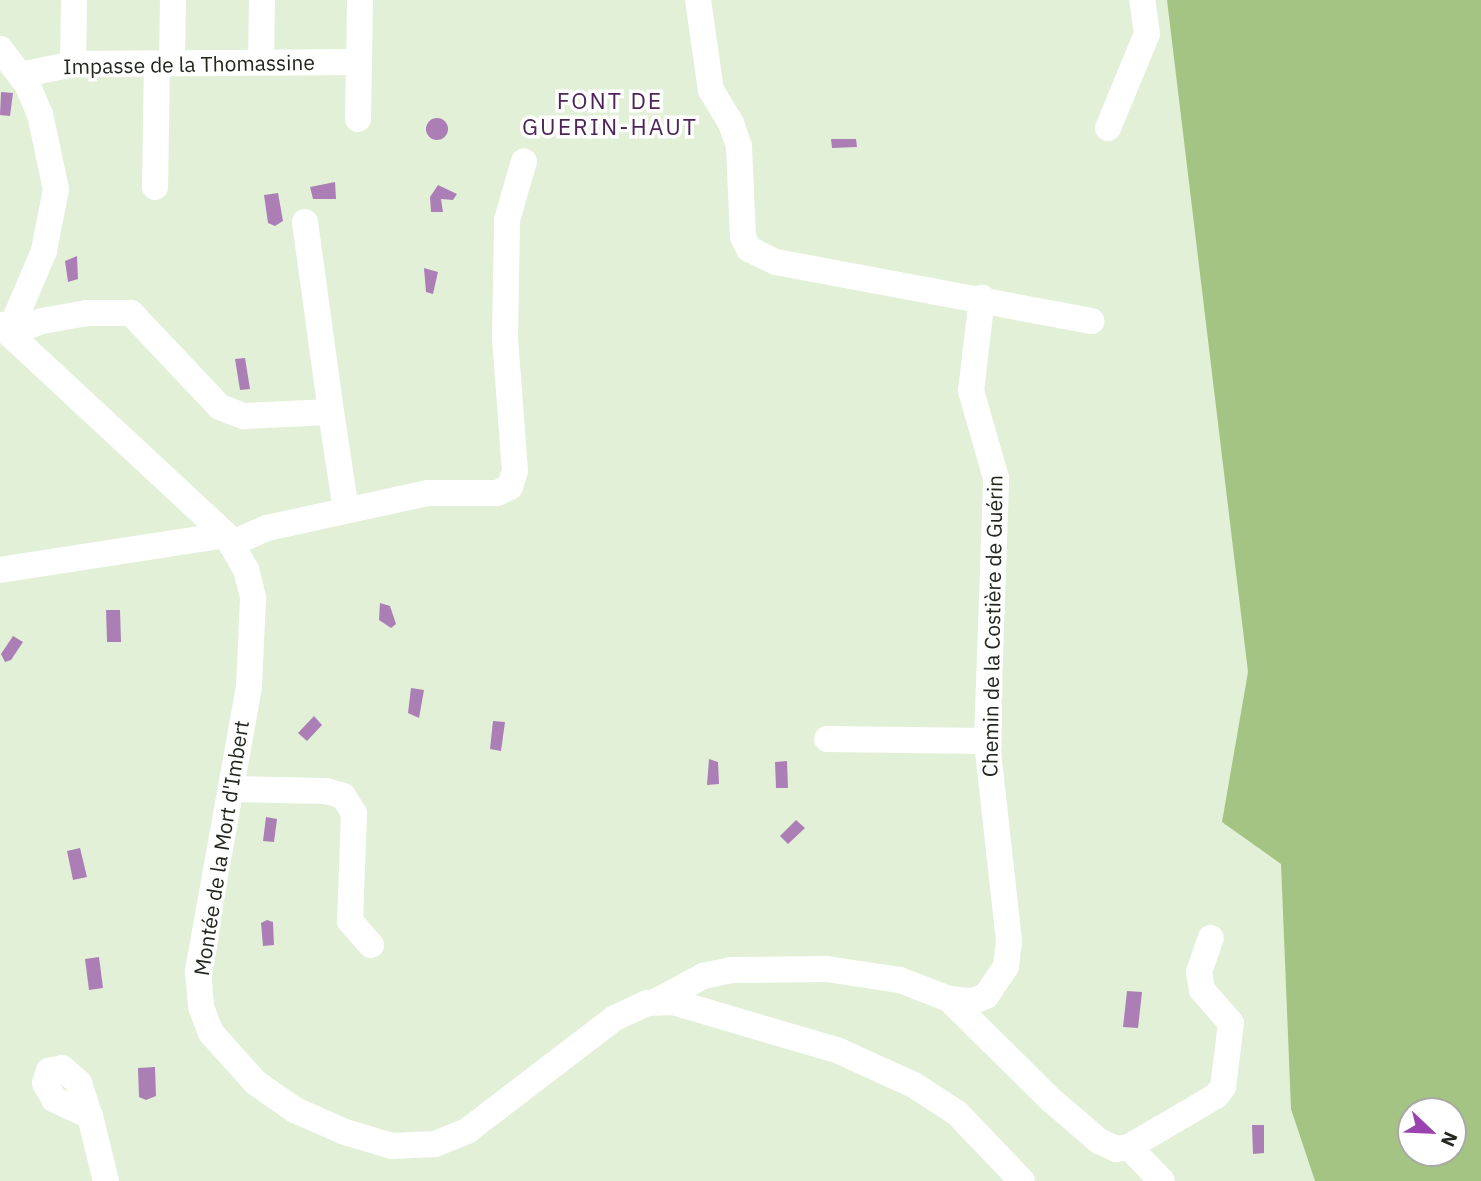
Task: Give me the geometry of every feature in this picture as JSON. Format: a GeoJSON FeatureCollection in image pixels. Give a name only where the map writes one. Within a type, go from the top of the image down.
{"type":"FeatureCollection","features":[{"type":"Feature","properties":{"kind":"street"},"geometry":{"type":"LineString","coordinates":[[73,64],[74,0]]}},
{"type":"Feature","properties":{"kind":"street"},"geometry":{"type":"LineString","coordinates":[[155,187],[173,0]]}},
{"type":"Feature","properties":{"kind":"street"},"geometry":{"type":"LineString","coordinates":[[261,62],[262,0]]}},
{"type":"Feature","properties":{"kind":"street"},"geometry":{"type":"LineString","coordinates":[[358,120],[360,0]]}},
{"type":"Feature","properties":{"kind":"street"},"geometry":{"type":"LineString","coordinates":[[698,0],[711,90],[739,146],[743,237],[749,249],[776,262],[982,298],[1092,321]]}},
{"type":"Feature","properties":{"kind":"street"},"geometry":{"type":"LineString","coordinates":[[1108,128],[1147,34],[1142,0]]}},
{"type":"Feature","properties":{"kind":"street"},"geometry":{"type":"LineString","coordinates":[[0,48],[21,75],[40,114],[56,189],[32,315]]}},
{"type":"Feature","properties":{"kind":"street","name":"Impasse de la Thomassine"},"geometry":{"type":"LineString","coordinates":[[21,75],[73,64],[359,62]]}},
{"type":"Feature","properties":{"kind":"street"},"geometry":{"type":"LineString","coordinates":[[0,570],[230,539],[345,510],[440,491],[497,493],[510,487],[515,471],[505,338],[507,220],[524,161]]}},
{"type":"Feature","properties":{"kind":"street"},"geometry":{"type":"LineString","coordinates":[[305,222],[345,510]]}},
{"type":"Feature","properties":{"kind":"street","name":"Chemin de la Costière de Guérin"},"geometry":{"type":"LineString","coordinates":[[949,999],[980,1000],[996,984],[1006,965],[1008,920],[995,841],[987,741],[996,478],[971,391],[982,298]]}},
{"type":"Feature","properties":{"kind":"street"},"geometry":{"type":"LineString","coordinates":[[5,329],[32,315],[113,310],[131,313],[220,407],[253,416],[331,412]]}},
{"type":"Feature","properties":{"kind":"street","name":"Montée de la Mort d'Imbert"},"geometry":{"type":"LineString","coordinates":[[5,329],[230,539],[251,584],[253,613],[248,687],[198,971],[201,1007],[211,1033],[234,1063],[295,1110],[392,1146],[413,1147],[452,1139],[577,1043],[615,1018],[718,972],[827,968],[900,980],[949,999]]}},
{"type":"Feature","properties":{"kind":"street"},"geometry":{"type":"LineString","coordinates":[[828,739],[987,741]]}},
{"type":"Feature","properties":{"kind":"street"},"geometry":{"type":"LineString","coordinates":[[231,789],[326,791],[344,796],[354,813],[349,921],[371,945]]}},
{"type":"Feature","properties":{"kind":"street"},"geometry":{"type":"LineString","coordinates":[[949,999],[1008,1061],[1099,1141],[1116,1149],[1129,1147],[1216,1096],[1226,1078],[1231,1023],[1200,983],[1202,955],[1211,938]]}},
{"type":"Feature","properties":{"kind":"street"},"geometry":{"type":"LineString","coordinates":[[655,1002],[702,1010],[882,1069],[945,1103],[1022,1181]]}},
{"type":"Feature","properties":{"kind":"street"},"geometry":{"type":"LineString","coordinates":[[90,1116],[107,1181]]}},
{"type":"Feature","properties":{"kind":"street"},"geometry":{"type":"LineString","coordinates":[[1129,1147],[1162,1181]]}},
{"type":"Feature","properties":{"kind":"green space"},"geometry":{"type":"Polygon","coordinates":[[[1167,0],[1481,0],[1481,1181],[1315,1181],[1291,1109],[1281,864],[1222,822],[1248,672],[1167,0]]]}},
{"type":"Feature","properties":{"kind":"shaded area"},"geometry":{"type":"Polygon","coordinates":[[[1,92],[13,93],[10,116],[0,115],[1,92]]]}},
{"type":"Feature","properties":{"kind":"shaded area"},"geometry":{"type":"Polygon","coordinates":[[[437,118],[447,125],[448,129],[441,139],[437,140],[427,133],[426,129],[433,119],[437,118]]]}},
{"type":"Feature","properties":{"kind":"shaded area"},"geometry":{"type":"Polygon","coordinates":[[[831,139],[856,139],[857,147],[832,148],[831,139]]]}},
{"type":"Feature","properties":{"kind":"shaded area"},"geometry":{"type":"Polygon","coordinates":[[[335,182],[336,199],[313,199],[310,187],[335,182]]]}},
{"type":"Feature","properties":{"kind":"shaded area"},"geometry":{"type":"Polygon","coordinates":[[[438,185],[457,194],[453,200],[441,199],[443,212],[431,212],[430,197],[438,185]]]}},
{"type":"Feature","properties":{"kind":"shaded area"},"geometry":{"type":"Polygon","coordinates":[[[278,193],[283,221],[275,226],[268,223],[264,195],[278,193]]]}},
{"type":"Feature","properties":{"kind":"shaded area"},"geometry":{"type":"Polygon","coordinates":[[[77,256],[78,279],[68,282],[65,261],[77,256]]]}},
{"type":"Feature","properties":{"kind":"shaded area"},"geometry":{"type":"Polygon","coordinates":[[[424,268],[438,272],[433,294],[426,292],[424,268]]]}},
{"type":"Feature","properties":{"kind":"shaded area"},"geometry":{"type":"Polygon","coordinates":[[[245,358],[250,389],[240,390],[235,359],[245,358]]]}},
{"type":"Feature","properties":{"kind":"shaded area"},"geometry":{"type":"Polygon","coordinates":[[[380,603],[390,606],[396,624],[391,628],[379,620],[380,603]]]}},
{"type":"Feature","properties":{"kind":"shaded area"},"geometry":{"type":"Polygon","coordinates":[[[106,610],[120,610],[121,642],[107,642],[106,610]]]}},
{"type":"Feature","properties":{"kind":"shaded area"},"geometry":{"type":"Polygon","coordinates":[[[13,636],[23,642],[11,660],[5,662],[1,654],[13,636]]]}},
{"type":"Feature","properties":{"kind":"shaded area"},"geometry":{"type":"Polygon","coordinates":[[[411,688],[424,690],[419,718],[408,713],[411,688]]]}},
{"type":"Feature","properties":{"kind":"shaded area"},"geometry":{"type":"Polygon","coordinates":[[[314,716],[322,725],[307,741],[298,733],[314,716]]]}},
{"type":"Feature","properties":{"kind":"shaded area"},"geometry":{"type":"Polygon","coordinates":[[[493,721],[505,722],[501,751],[490,749],[493,721]]]}},
{"type":"Feature","properties":{"kind":"shaded area"},"geometry":{"type":"Polygon","coordinates":[[[709,759],[718,762],[719,784],[707,785],[709,759]]]}},
{"type":"Feature","properties":{"kind":"shaded area"},"geometry":{"type":"Polygon","coordinates":[[[787,761],[788,788],[776,788],[775,762],[787,761]]]}},
{"type":"Feature","properties":{"kind":"shaded area"},"geometry":{"type":"Polygon","coordinates":[[[266,817],[277,819],[274,842],[263,841],[266,817]]]}},
{"type":"Feature","properties":{"kind":"shaded area"},"geometry":{"type":"Polygon","coordinates":[[[796,820],[805,828],[788,844],[780,836],[796,820]]]}},
{"type":"Feature","properties":{"kind":"shaded area"},"geometry":{"type":"Polygon","coordinates":[[[80,848],[87,877],[73,880],[67,851],[80,848]]]}},
{"type":"Feature","properties":{"kind":"shaded area"},"geometry":{"type":"Polygon","coordinates":[[[267,920],[273,922],[274,945],[263,946],[261,923],[267,920]]]}},
{"type":"Feature","properties":{"kind":"shaded area"},"geometry":{"type":"Polygon","coordinates":[[[99,957],[103,988],[89,990],[85,959],[99,957]]]}},
{"type":"Feature","properties":{"kind":"shaded area"},"geometry":{"type":"Polygon","coordinates":[[[1127,991],[1142,992],[1138,1028],[1123,1027],[1127,991]]]}},
{"type":"Feature","properties":{"kind":"shaded area"},"geometry":{"type":"Polygon","coordinates":[[[155,1067],[156,1096],[146,1100],[139,1097],[138,1068],[155,1067]]]}},
{"type":"Feature","properties":{"kind":"shaded area"},"geometry":{"type":"Polygon","coordinates":[[[1252,1125],[1264,1125],[1264,1153],[1253,1154],[1252,1125]]]}},
{"type":"Feature","properties":{"kind":"district","name":"FONT DE GUERIN-HAUT"},"geometry":{"type":"Point","coordinates":[610,113]}}]}
